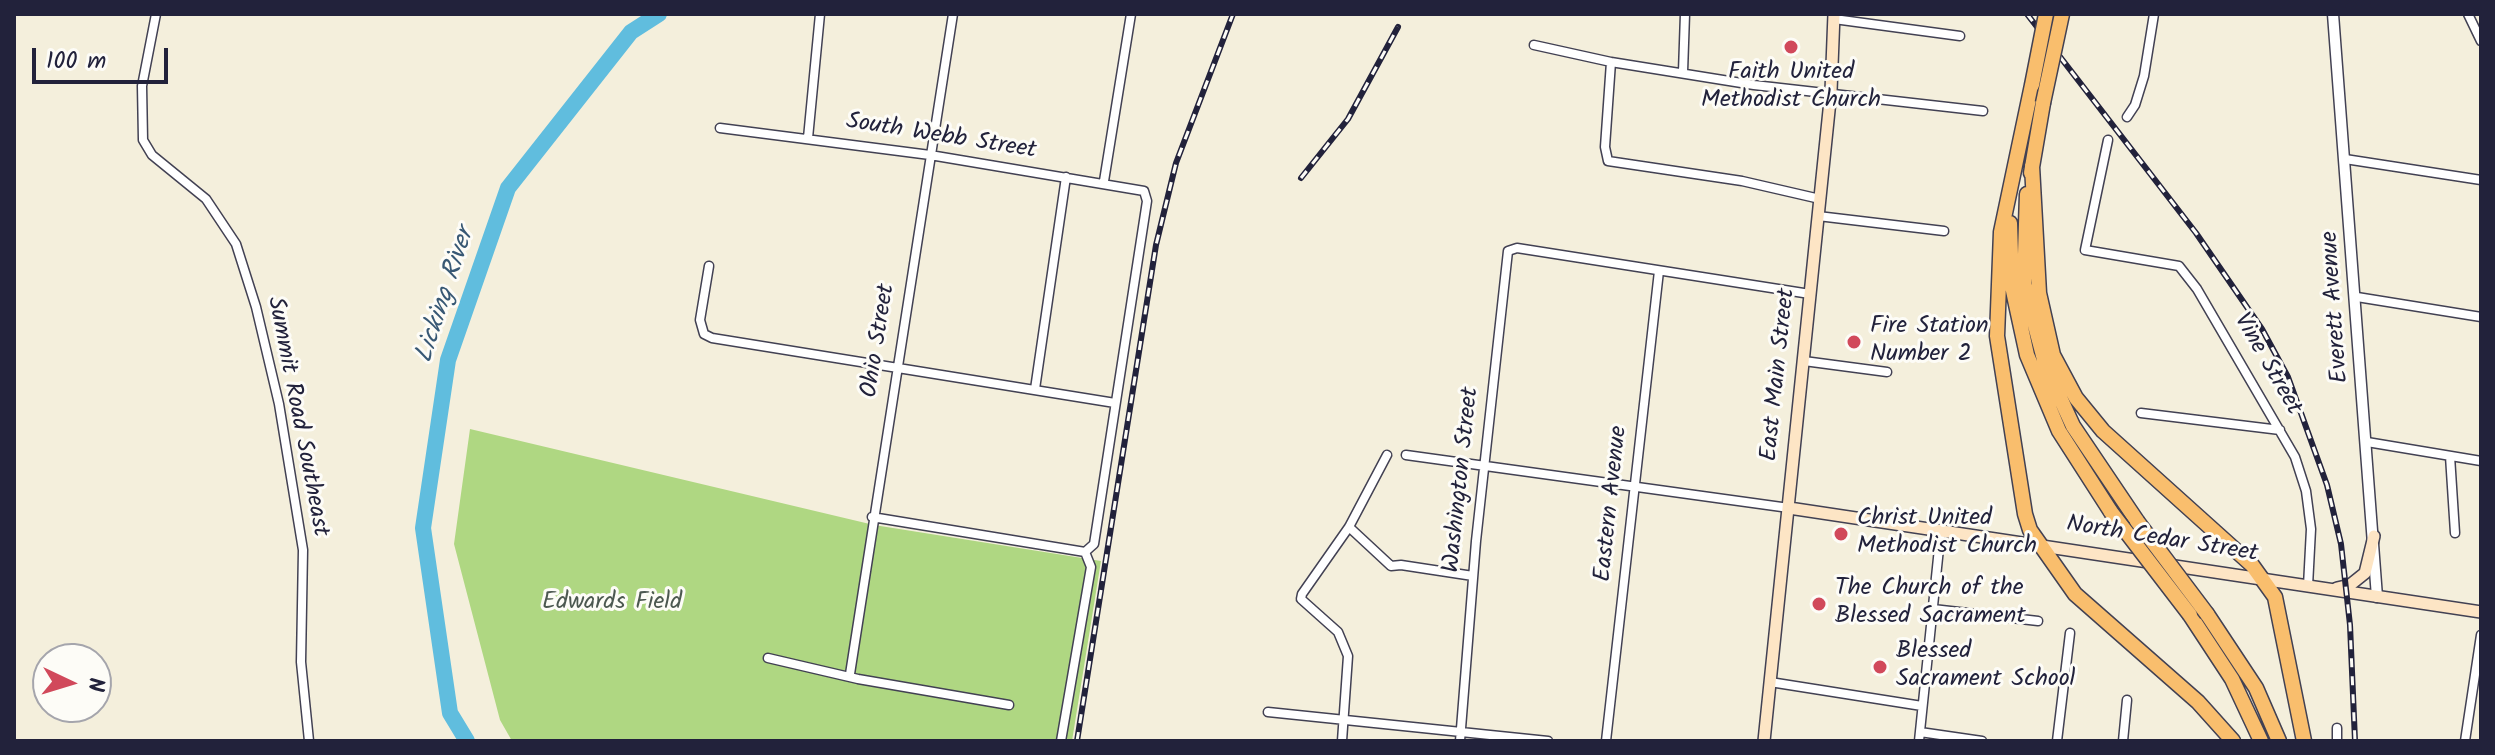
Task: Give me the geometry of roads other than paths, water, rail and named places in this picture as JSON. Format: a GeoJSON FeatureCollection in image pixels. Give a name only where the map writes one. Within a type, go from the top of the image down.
{"type":"FeatureCollection","features":[{"type":"Feature","properties":{"kind":"highway"},"geometry":{"type":"LineString","coordinates":[[2046,14],[2001,232],[1997,336],[2025,514],[2030,530],[2075,594],[2198,702],[2233,741]]}},
{"type":"Feature","properties":{"kind":"highway"},"geometry":{"type":"LineString","coordinates":[[2062,14],[2032,166],[2023,257],[2024,284],[2037,338],[2073,426],[2256,688],[2279,741]]}},
{"type":"Feature","properties":{"kind":"highway"},"geometry":{"type":"LineString","coordinates":[[2032,166],[2039,293],[2053,355],[2076,398],[2103,431],[2252,565],[2275,597],[2304,741]]}},
{"type":"Feature","properties":{"kind":"highway"},"geometry":{"type":"LineString","coordinates":[[2009,199],[2012,286],[2027,355],[2059,431],[2111,512],[2190,615],[2232,679],[2261,741]]}},
{"type":"Feature","properties":{"kind":"main road","name":"East Main Street"},"geometry":{"type":"LineString","coordinates":[[1764,741],[1831,91],[1834,17]]}},
{"type":"Feature","properties":{"kind":"main road","name":"North Cedar Street"},"geometry":{"type":"LineString","coordinates":[[1789,508],[2041,543],[2481,612]]}},
{"type":"Feature","properties":{"kind":"main road"},"geometry":{"type":"LineString","coordinates":[[2328,590],[2350,585],[2365,573],[2374,536]]}},
{"type":"Feature","properties":{"kind":"street","name":"Summit Road Southeast"},"geometry":{"type":"LineString","coordinates":[[156,14],[142,86],[143,140],[152,155],[192,186],[218,214],[236,244],[256,307],[291,469],[303,550],[301,662],[309,741]]}},
{"type":"Feature","properties":{"kind":"street"},"geometry":{"type":"LineString","coordinates":[[808,138],[820,14]]}},
{"type":"Feature","properties":{"kind":"street","name":"Ohio Street"},"geometry":{"type":"LineString","coordinates":[[850,674],[872,517],[953,14]]}},
{"type":"Feature","properties":{"kind":"street"},"geometry":{"type":"LineString","coordinates":[[1104,181],[1131,14]]}},
{"type":"Feature","properties":{"kind":"street"},"geometry":{"type":"LineString","coordinates":[[1683,72],[1685,14]]}},
{"type":"Feature","properties":{"kind":"street"},"geometry":{"type":"LineString","coordinates":[[2127,117],[2135,105],[2144,76],[2154,14]]}},
{"type":"Feature","properties":{"kind":"street","name":"Everett Avenue"},"geometry":{"type":"LineString","coordinates":[[2333,14],[2357,297],[2377,597]]}},
{"type":"Feature","properties":{"kind":"street"},"geometry":{"type":"LineString","coordinates":[[2468,14],[2481,41]]}},
{"type":"Feature","properties":{"kind":"street"},"geometry":{"type":"LineString","coordinates":[[1834,17],[1960,36]]}},
{"type":"Feature","properties":{"kind":"street"},"geometry":{"type":"LineString","coordinates":[[1534,45],[1611,62],[1818,93],[1831,91],[1983,111]]}},
{"type":"Feature","properties":{"kind":"street"},"geometry":{"type":"LineString","coordinates":[[1611,62],[1605,156],[1612,162],[1742,181],[1820,199]]}},
{"type":"Feature","properties":{"kind":"street","name":"South Webb Street"},"geometry":{"type":"LineString","coordinates":[[720,128],[930,155],[1139,188],[1147,201],[1115,403]]}},
{"type":"Feature","properties":{"kind":"street","name":"Vine Street"},"geometry":{"type":"LineString","coordinates":[[2108,140],[2085,250],[2179,266],[2221,326],[2295,457],[2308,503],[2311,541],[2308,586]]}},
{"type":"Feature","properties":{"kind":"street"},"geometry":{"type":"LineString","coordinates":[[2345,159],[2481,180]]}},
{"type":"Feature","properties":{"kind":"street"},"geometry":{"type":"LineString","coordinates":[[1035,389],[1066,177]]}},
{"type":"Feature","properties":{"kind":"street"},"geometry":{"type":"LineString","coordinates":[[1818,216],[1944,231]]}},
{"type":"Feature","properties":{"kind":"street","name":"Washington Street"},"geometry":{"type":"LineString","coordinates":[[1461,736],[1504,258],[1512,249],[1525,250],[1659,271]]}},
{"type":"Feature","properties":{"kind":"street"},"geometry":{"type":"LineString","coordinates":[[709,266],[700,320],[704,334],[712,338],[1115,403],[1094,544],[1085,552]]}},
{"type":"Feature","properties":{"kind":"street"},"geometry":{"type":"LineString","coordinates":[[1659,271],[1810,294]]}},
{"type":"Feature","properties":{"kind":"street","name":"Eastern Avenue"},"geometry":{"type":"LineString","coordinates":[[1606,741],[1659,271]]}},
{"type":"Feature","properties":{"kind":"street"},"geometry":{"type":"LineString","coordinates":[[2357,297],[2481,317]]}},
{"type":"Feature","properties":{"kind":"street"},"geometry":{"type":"LineString","coordinates":[[1804,361],[1887,372]]}},
{"type":"Feature","properties":{"kind":"street"},"geometry":{"type":"LineString","coordinates":[[2141,413],[2280,430]]}},
{"type":"Feature","properties":{"kind":"street"},"geometry":{"type":"LineString","coordinates":[[2367,442],[2481,461]]}},
{"type":"Feature","properties":{"kind":"street"},"geometry":{"type":"LineString","coordinates":[[1342,741],[1349,667],[1343,640],[1331,624],[1301,599],[1349,527],[1387,455]]}},
{"type":"Feature","properties":{"kind":"street"},"geometry":{"type":"LineString","coordinates":[[1406,455],[1789,508]]}},
{"type":"Feature","properties":{"kind":"street"},"geometry":{"type":"LineString","coordinates":[[2450,456],[2455,533]]}},
{"type":"Feature","properties":{"kind":"street"},"geometry":{"type":"LineString","coordinates":[[872,517],[1085,552]]}},
{"type":"Feature","properties":{"kind":"street"},"geometry":{"type":"LineString","coordinates":[[1349,527],[1391,566],[1473,576]]}},
{"type":"Feature","properties":{"kind":"street"},"geometry":{"type":"LineString","coordinates":[[1941,528],[1919,736],[1982,741]]}},
{"type":"Feature","properties":{"kind":"street"},"geometry":{"type":"LineString","coordinates":[[1061,741],[1091,567],[1085,552]]}},
{"type":"Feature","properties":{"kind":"street"},"geometry":{"type":"LineString","coordinates":[[1933,609],[2038,621]]}},
{"type":"Feature","properties":{"kind":"street"},"geometry":{"type":"LineString","coordinates":[[2057,741],[2070,633]]}},
{"type":"Feature","properties":{"kind":"street"},"geometry":{"type":"LineString","coordinates":[[2465,741],[2481,635]]}},
{"type":"Feature","properties":{"kind":"street"},"geometry":{"type":"LineString","coordinates":[[768,658],[850,674],[858,679],[1009,705]]}},
{"type":"Feature","properties":{"kind":"street"},"geometry":{"type":"LineString","coordinates":[[1770,682],[1922,706]]}},
{"type":"Feature","properties":{"kind":"street"},"geometry":{"type":"LineString","coordinates":[[2123,741],[2127,700]]}},
{"type":"Feature","properties":{"kind":"street"},"geometry":{"type":"LineString","coordinates":[[1268,712],[1461,736],[1548,741]]}},
{"type":"Feature","properties":{"kind":"street"},"geometry":{"type":"LineString","coordinates":[[2337,728],[2337,741]]}},
{"type":"Feature","properties":{"kind":"waterway","name":"Licking River"},"geometry":{"type":"LineString","coordinates":[[467,741],[450,713],[423,528],[448,360],[508,188],[631,32],[659,14]]}},
{"type":"Feature","properties":{"kind":"railway"},"geometry":{"type":"LineString","coordinates":[[1077,741],[1156,245],[1176,163],[1233,14]]}},
{"type":"Feature","properties":{"kind":"railway"},"geometry":{"type":"LineString","coordinates":[[2027,14],[2196,233],[2262,329],[2288,377],[2327,485],[2341,544],[2350,625],[2355,741]]}},
{"type":"Feature","properties":{"kind":"railway"},"geometry":{"type":"LineString","coordinates":[[1301,178],[1348,119],[1398,27]]}},
{"type":"Feature","properties":{"kind":"place","name":"Faith United Methodist Church"},"geometry":{"type":"Point","coordinates":[1791,47]}},
{"type":"Feature","properties":{"kind":"place","name":"Fire Station Number 2"},"geometry":{"type":"Point","coordinates":[1854,342]}},
{"type":"Feature","properties":{"kind":"place","name":"Christ United Methodist Church"},"geometry":{"type":"Point","coordinates":[1841,534]}},
{"type":"Feature","properties":{"kind":"place","name":"The Church of the Blessed Sacrament"},"geometry":{"type":"Point","coordinates":[1819,604]}},
{"type":"Feature","properties":{"kind":"place","name":"Blessed Sacrament School"},"geometry":{"type":"Point","coordinates":[1880,667]}},
{"type":"Feature","properties":{"kind":"park label","name":"Edwards Field"},"geometry":{"type":"Point","coordinates":[612,604]}}]}
